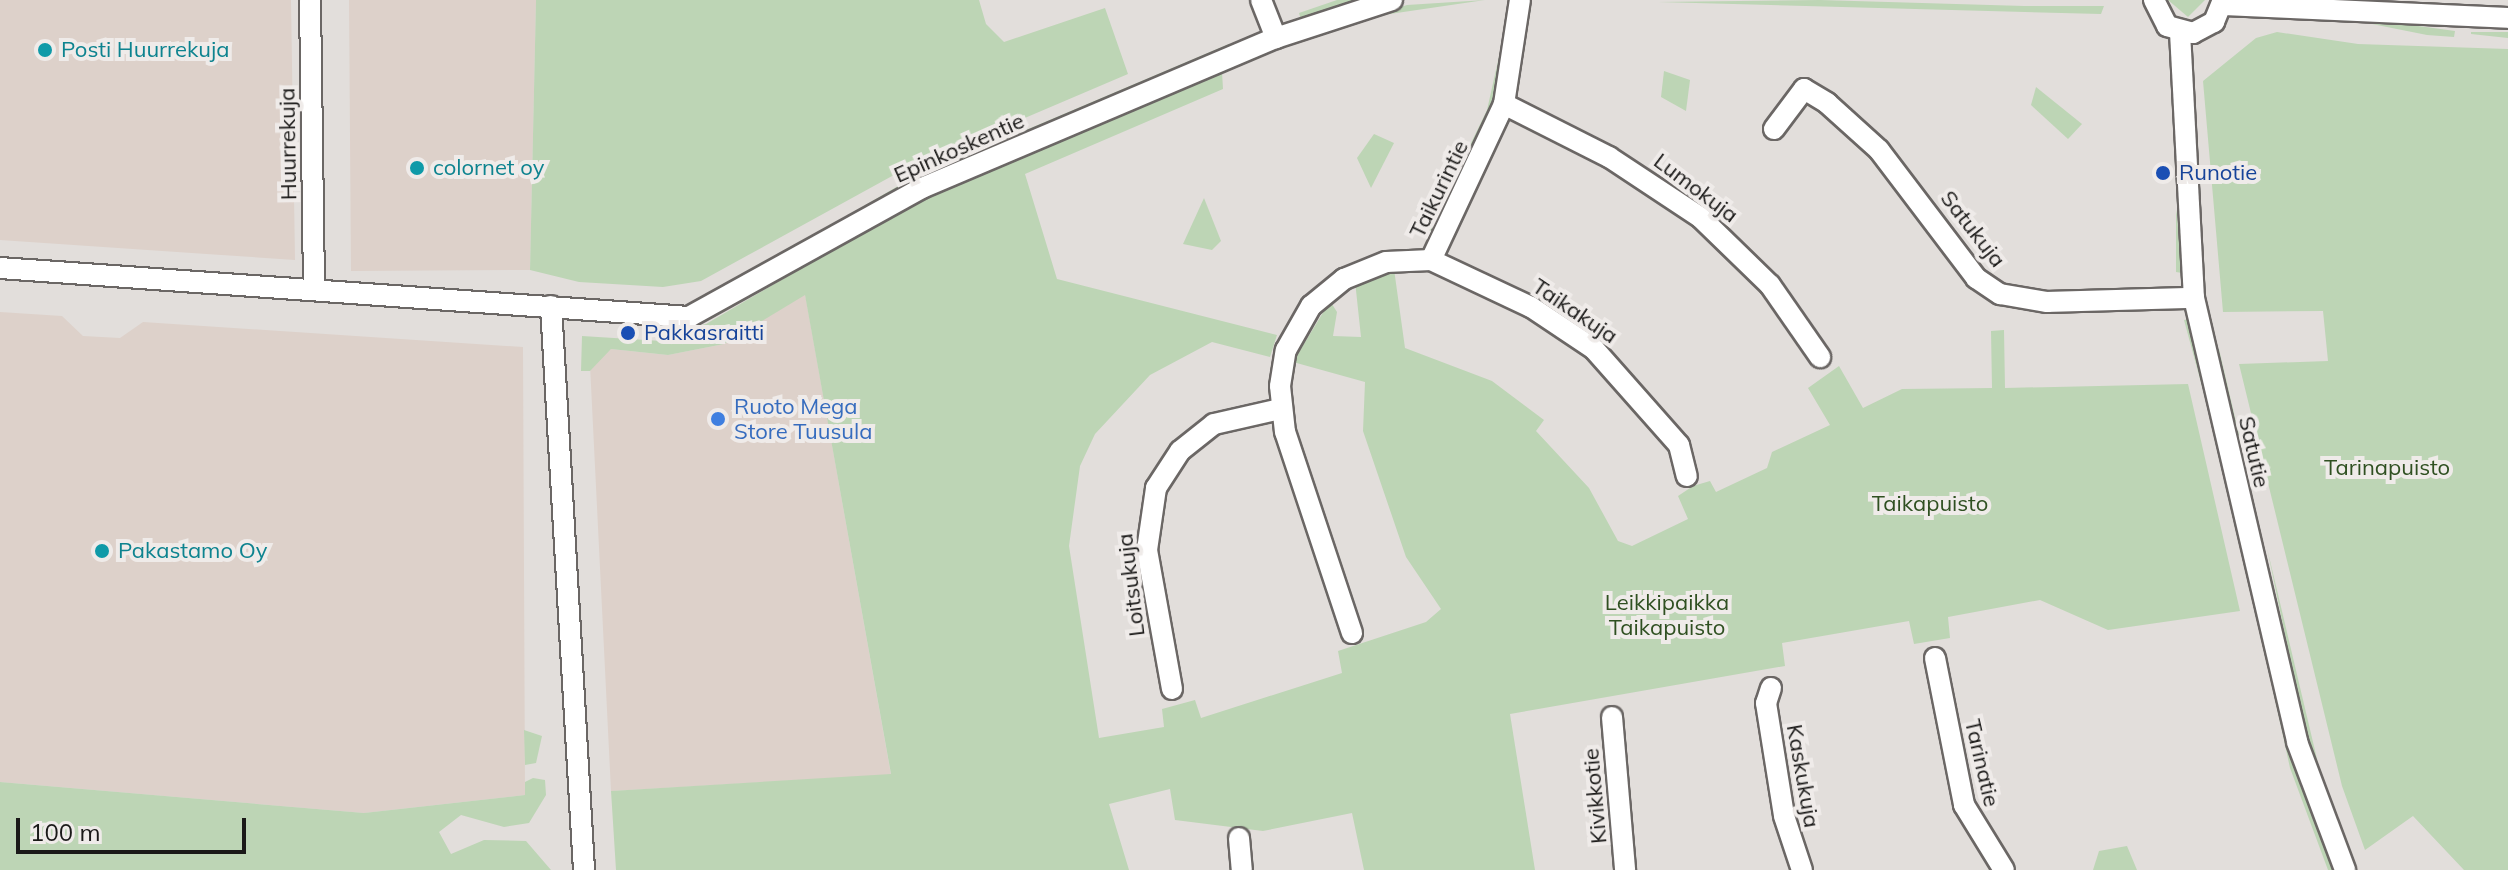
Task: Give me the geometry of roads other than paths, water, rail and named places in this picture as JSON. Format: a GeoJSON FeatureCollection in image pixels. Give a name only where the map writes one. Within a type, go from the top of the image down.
{"type":"FeatureCollection","features":[{"type":"Feature","properties":{"kind":"street","name":"Huurrekuja"},"geometry":{"type":"LineString","coordinates":[[310,0],[314,287]]}},
{"type":"Feature","properties":{"kind":"street"},"geometry":{"type":"LineString","coordinates":[[1261,0],[1276,38]]}},
{"type":"Feature","properties":{"kind":"street","name":"Epinkoskentie"},"geometry":{"type":"LineString","coordinates":[[551,306],[664,318],[705,313],[912,194],[1276,38],[1392,0]]}},
{"type":"Feature","properties":{"kind":"street","name":"Taikurintie"},"geometry":{"type":"LineString","coordinates":[[1352,633],[1280,409],[1286,350],[1311,306],[1363,269],[1431,260],[1504,104],[1520,0]]}},
{"type":"Feature","properties":{"kind":"street"},"geometry":{"type":"LineString","coordinates":[[2154,0],[2159,17],[2180,32],[2204,30],[2224,2],[2508,18]]}},
{"type":"Feature","properties":{"kind":"street","name":"Satutie"},"geometry":{"type":"LineString","coordinates":[[2180,32],[2194,298],[2297,742],[2345,870]]}},
{"type":"Feature","properties":{"kind":"street","name":"Satukuja"},"geometry":{"type":"LineString","coordinates":[[1774,129],[1804,89],[1879,150],[1976,278],[2000,294],[2047,302],[2194,298]]}},
{"type":"Feature","properties":{"kind":"street","name":"Lumokuja"},"geometry":{"type":"LineString","coordinates":[[1504,104],[1609,157],[1701,218],[1770,285],[1820,357]]}},
{"type":"Feature","properties":{"kind":"street","name":"Taikakuja"},"geometry":{"type":"LineString","coordinates":[[1431,260],[1531,307],[1594,349],[1679,445],[1687,476]]}},
{"type":"Feature","properties":{"kind":"street"},"geometry":{"type":"LineString","coordinates":[[0,268],[314,287],[551,306],[584,870]]}},
{"type":"Feature","properties":{"kind":"street","name":"Loitsukuja"},"geometry":{"type":"LineString","coordinates":[[1172,689],[1148,555],[1156,488],[1180,451],[1207,429],[1280,409]]}},
{"type":"Feature","properties":{"kind":"street","name":"Tarinatie"},"geometry":{"type":"LineString","coordinates":[[1935,658],[1964,805],[2004,870]]}},
{"type":"Feature","properties":{"kind":"street","name":"Kaskukuja"},"geometry":{"type":"LineString","coordinates":[[1771,688],[1766,703],[1784,816],[1802,870]]}},
{"type":"Feature","properties":{"kind":"street","name":"Kivikkotie"},"geometry":{"type":"LineString","coordinates":[[1612,717],[1625,870]]}},
{"type":"Feature","properties":{"kind":"street"},"geometry":{"type":"LineString","coordinates":[[1239,838],[1242,870]]}},
{"type":"Feature","properties":{"kind":"place","name":"Posti Huurrekuja"},"geometry":{"type":"Point","coordinates":[45,50]}},
{"type":"Feature","properties":{"kind":"place","name":"colornet oy"},"geometry":{"type":"Point","coordinates":[417,168]}},
{"type":"Feature","properties":{"kind":"place","name":"Runotie"},"geometry":{"type":"Point","coordinates":[2163,173]}},
{"type":"Feature","properties":{"kind":"place","name":"Pakkasraitti"},"geometry":{"type":"Point","coordinates":[628,333]}},
{"type":"Feature","properties":{"kind":"place","name":"Ruoto Mega Store Tuusula"},"geometry":{"type":"Point","coordinates":[718,419]}},
{"type":"Feature","properties":{"kind":"place","name":"Pakastamo Oy"},"geometry":{"type":"Point","coordinates":[102,551]}},
{"type":"Feature","properties":{"kind":"park label","name":"Tarinapuisto"},"geometry":{"type":"Point","coordinates":[2387,468]}},
{"type":"Feature","properties":{"kind":"park label","name":"Taikapuisto"},"geometry":{"type":"Point","coordinates":[1930,504]}},
{"type":"Feature","properties":{"kind":"park label","name":"Leikkipaikka Taikapuisto"},"geometry":{"type":"Point","coordinates":[1667,614]}}]}
